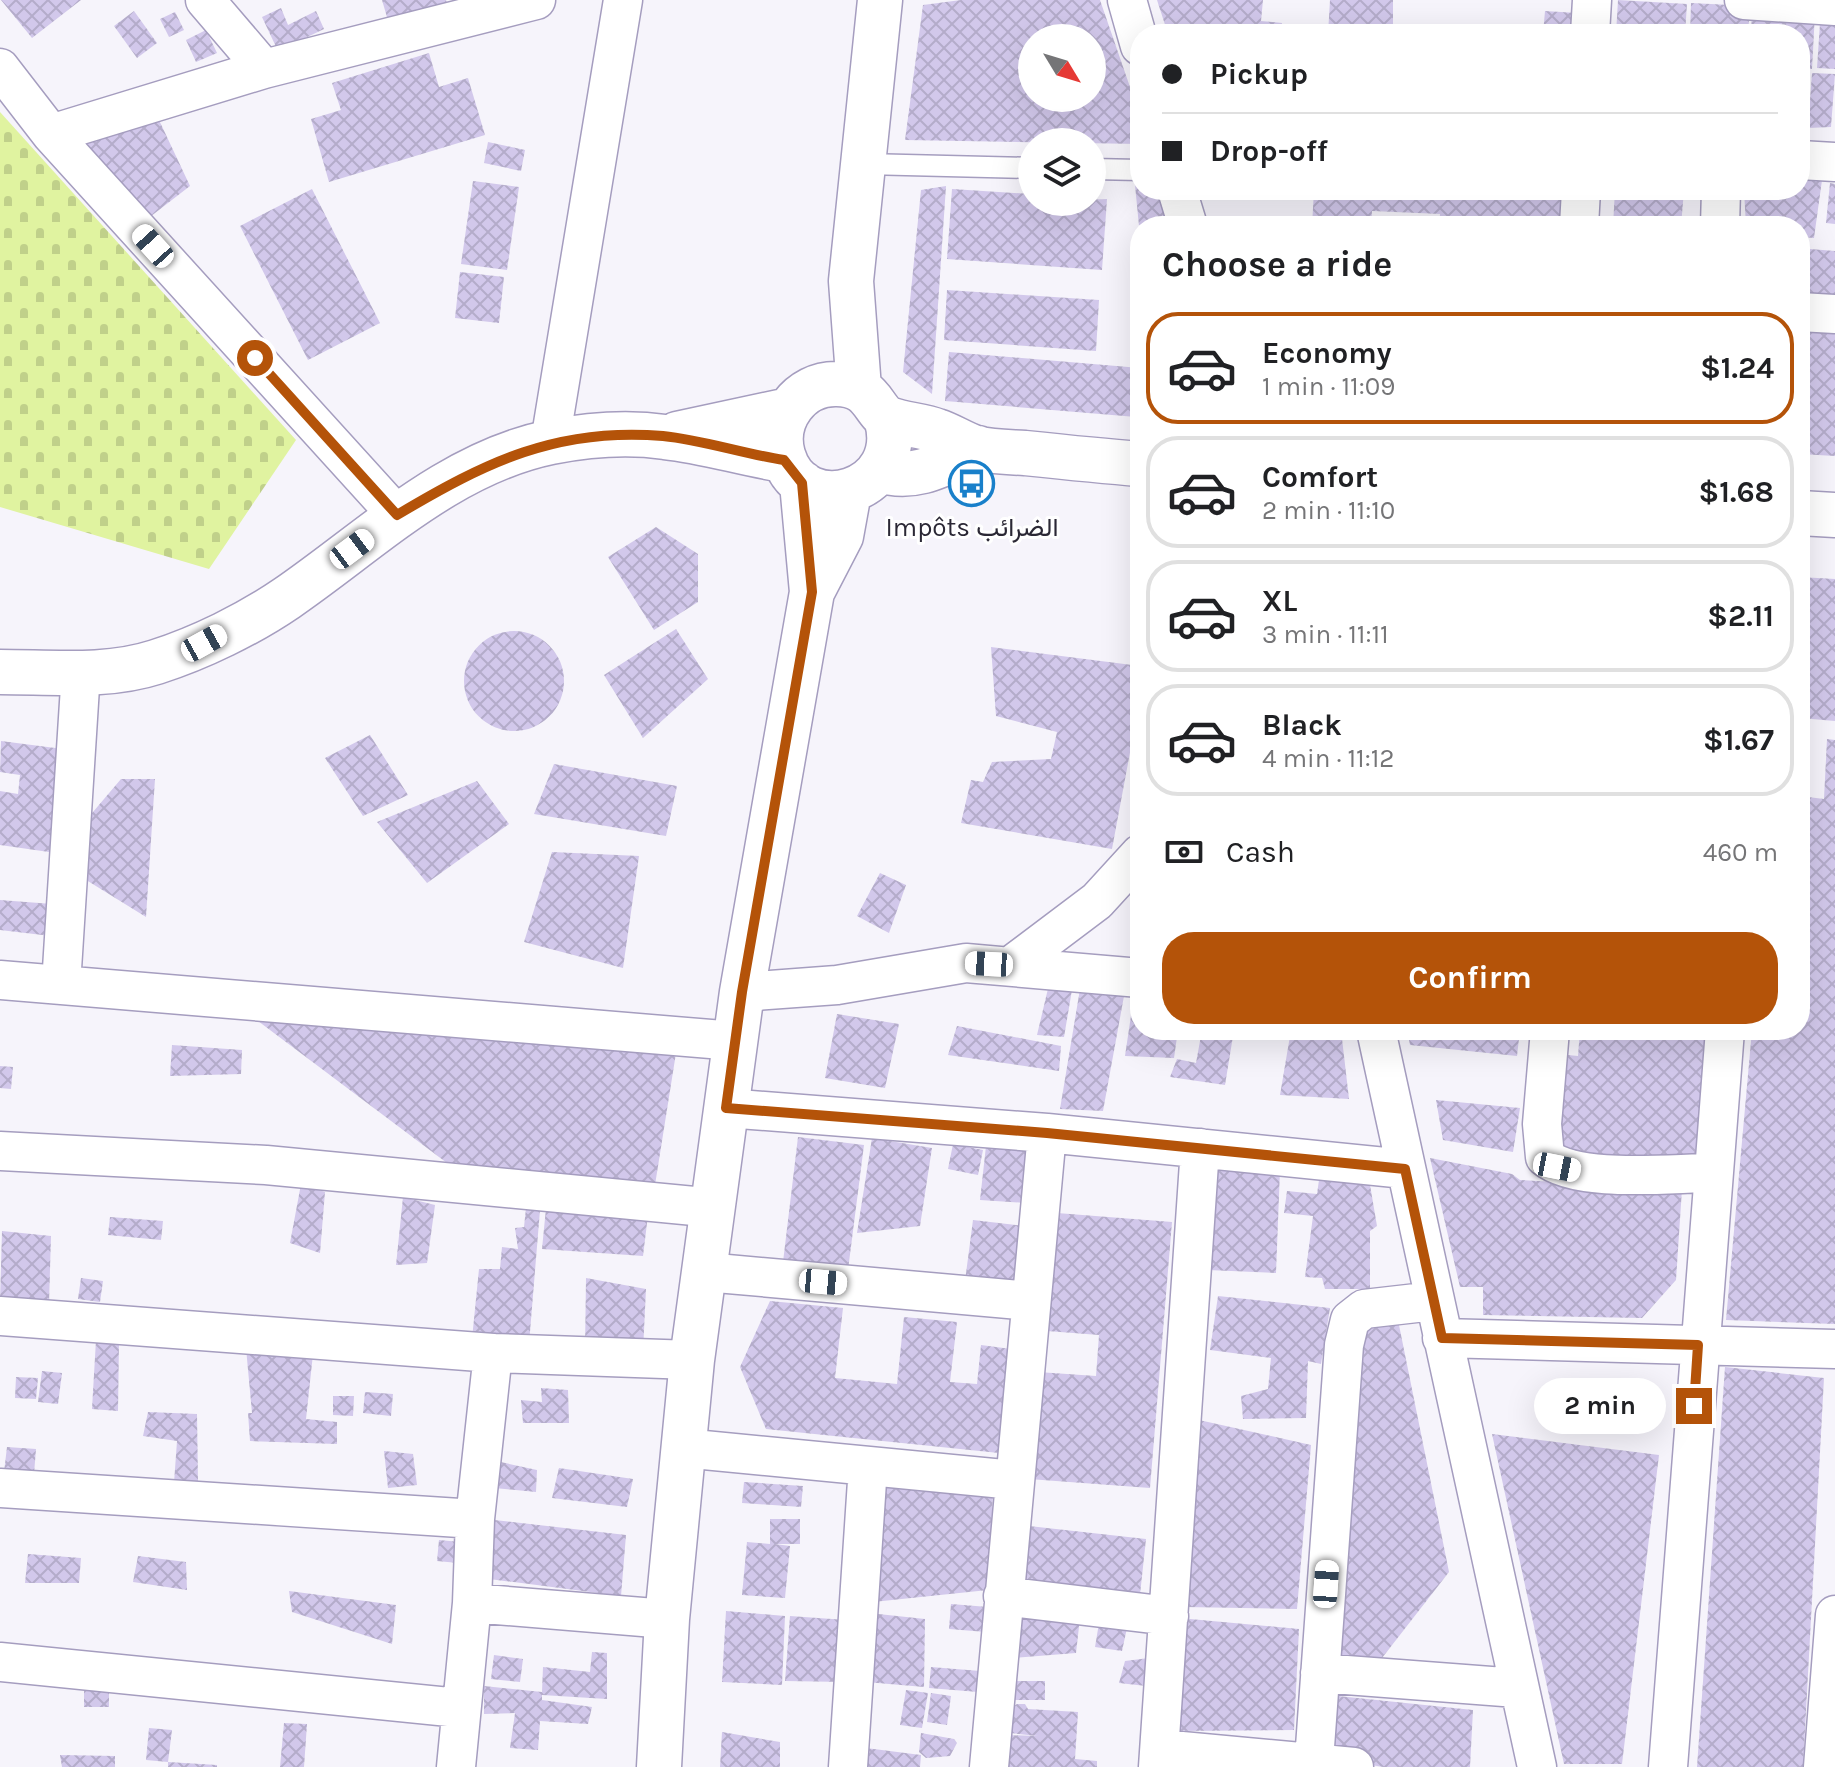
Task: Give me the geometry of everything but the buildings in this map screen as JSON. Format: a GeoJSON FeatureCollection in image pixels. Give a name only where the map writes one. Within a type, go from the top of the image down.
{"type":"FeatureCollection","features":[{"type":"Feature","properties":{"kind":"street"},"geometry":{"type":"LineString","coordinates":[[205,0],[264,69]]}},
{"type":"Feature","properties":{"kind":"street"},"geometry":{"type":"LineString","coordinates":[[51,134],[475,9],[536,0]]}},
{"type":"Feature","properties":{"kind":"street"},"geometry":{"type":"LineString","coordinates":[[550,442],[623,0]]}},
{"type":"Feature","properties":{"kind":"street"},"geometry":{"type":"LineString","coordinates":[[812,592],[793,471],[780,434],[802,399],[851,281],[880,0]]}},
{"type":"Feature","properties":{"kind":"street"},"geometry":{"type":"LineString","coordinates":[[1127,0],[1134,24]]}},
{"type":"Feature","properties":{"kind":"street"},"geometry":{"type":"LineString","coordinates":[[1591,24],[1592,0]]}},
{"type":"Feature","properties":{"kind":"street"},"geometry":{"type":"LineString","coordinates":[[1744,0],[1817,3]]}},
{"type":"Feature","properties":{"kind":"street"},"geometry":{"type":"LineString","coordinates":[[0,68],[51,134],[397,515]]}},
{"type":"Feature","properties":{"kind":"street"},"geometry":{"type":"LineString","coordinates":[[1810,161],[1835,162]]}},
{"type":"Feature","properties":{"kind":"street"},"geometry":{"type":"LineString","coordinates":[[659,1767],[667,1619],[692,1360],[742,992],[812,592],[841,536],[864,481],[890,439],[873,404],[851,281]]}},
{"type":"Feature","properties":{"kind":"street"},"geometry":{"type":"LineString","coordinates":[[1810,313],[1835,314]]}},
{"type":"Feature","properties":{"kind":"street"},"geometry":{"type":"LineString","coordinates":[[667,437],[802,399],[837,384],[873,404],[978,448],[1130,463]]}},
{"type":"Feature","properties":{"kind":"street"},"geometry":{"type":"LineString","coordinates":[[0,672],[118,671],[156,662],[204,643],[285,600],[397,515],[468,473],[550,442],[629,435],[667,437],[740,454],[793,471],[818,491],[935,468],[978,448]]}},
{"type":"Feature","properties":{"kind":"street"},"geometry":{"type":"LineString","coordinates":[[1810,514],[1835,515]]}},
{"type":"Feature","properties":{"kind":"street"},"geometry":{"type":"LineString","coordinates":[[61,985],[81,671]]}},
{"type":"Feature","properties":{"kind":"street"},"geometry":{"type":"LineString","coordinates":[[1012,965],[1097,901],[1130,865]]}},
{"type":"Feature","properties":{"kind":"street"},"geometry":{"type":"LineString","coordinates":[[742,992],[837,985],[954,964],[1012,965],[1130,977]]}},
{"type":"Feature","properties":{"kind":"street"},"geometry":{"type":"LineString","coordinates":[[0,980],[735,1041]]}},
{"type":"Feature","properties":{"kind":"street"},"geometry":{"type":"LineString","coordinates":[[1378,1040],[1517,1688],[1537,1767]]}},
{"type":"Feature","properties":{"kind":"street"},"geometry":{"type":"LineString","coordinates":[[1549,1040],[1542,1124],[1545,1157],[1557,1167],[1582,1172],[1713,1173]]}},
{"type":"Feature","properties":{"kind":"street"},"geometry":{"type":"LineString","coordinates":[[1668,1767],[1698,1345],[1724,1040]]}},
{"type":"Feature","properties":{"kind":"street"},"geometry":{"type":"LineString","coordinates":[[726,1108],[1047,1133],[1405,1169]]}},
{"type":"Feature","properties":{"kind":"street"},"geometry":{"type":"LineString","coordinates":[[989,1767],[1047,1133]]}},
{"type":"Feature","properties":{"kind":"street"},"geometry":{"type":"LineString","coordinates":[[1200,1148],[1159,1758],[1314,1761],[1354,1767]]}},
{"type":"Feature","properties":{"kind":"street"},"geometry":{"type":"LineString","coordinates":[[0,1151],[266,1165],[715,1208]]}},
{"type":"Feature","properties":{"kind":"street"},"geometry":{"type":"LineString","coordinates":[[705,1272],[1031,1301]]}},
{"type":"Feature","properties":{"kind":"street"},"geometry":{"type":"LineString","coordinates":[[1314,1761],[1344,1345],[1350,1320],[1364,1309],[1434,1301]]}},
{"type":"Feature","properties":{"kind":"street"},"geometry":{"type":"LineString","coordinates":[[0,1316],[493,1353],[692,1360]]}},
{"type":"Feature","properties":{"kind":"street"},"geometry":{"type":"LineString","coordinates":[[1442,1338],[1835,1349]]}},
{"type":"Feature","properties":{"kind":"street"},"geometry":{"type":"LineString","coordinates":[[456,1767],[459,1708],[472,1603],[475,1519],[493,1353]]}},
{"type":"Feature","properties":{"kind":"street"},"geometry":{"type":"LineString","coordinates":[[683,1448],[1014,1480]]}},
{"type":"Feature","properties":{"kind":"street"},"geometry":{"type":"LineString","coordinates":[[848,1767],[868,1466]]}},
{"type":"Feature","properties":{"kind":"street"},"geometry":{"type":"LineString","coordinates":[[0,1488],[475,1519]]}},
{"type":"Feature","properties":{"kind":"street"},"geometry":{"type":"LineString","coordinates":[[1003,1596],[1169,1616]]}},
{"type":"Feature","properties":{"kind":"street"},"geometry":{"type":"LineString","coordinates":[[472,1603],[667,1619]]}},
{"type":"Feature","properties":{"kind":"street"},"geometry":{"type":"LineString","coordinates":[[1823,1767],[1831,1710],[1835,1615]]}},
{"type":"Feature","properties":{"kind":"street"},"geometry":{"type":"LineString","coordinates":[[1,1672],[459,1708]]}},
{"type":"Feature","properties":{"kind":"street"},"geometry":{"type":"LineString","coordinates":[[1320,1673],[1517,1688]]}},
{"type":"Feature","properties":{"kind":"lane"},"geometry":{"type":"LineString","coordinates":[[865,164],[1018,168]]}},
{"type":"Feature","properties":{"kind":"lane"},"geometry":{"type":"LineString","coordinates":[[1106,169],[1130,170]]}},
{"type":"Feature","properties":{"kind":"green space"},"geometry":{"type":"Polygon","coordinates":[[[0,112],[296,440],[209,569],[0,507],[0,112]]]}},
{"type":"Feature","properties":{"kind":"place","name":"Impôts الضرائب"},"geometry":{"type":"Point","coordinates":[972,484]}},
{"type":"Feature","properties":{"kind":"route"},"geometry":{"type":"LineString","coordinates":[[255,358],[397,515],[468,473],[511,454],[550,442],[590,437],[667,437],[740,454],[784,460],[802,483],[812,592],[742,992],[726,1108],[1047,1133],[1405,1169],[1442,1338],[1698,1345],[1694,1406]]}}]}
